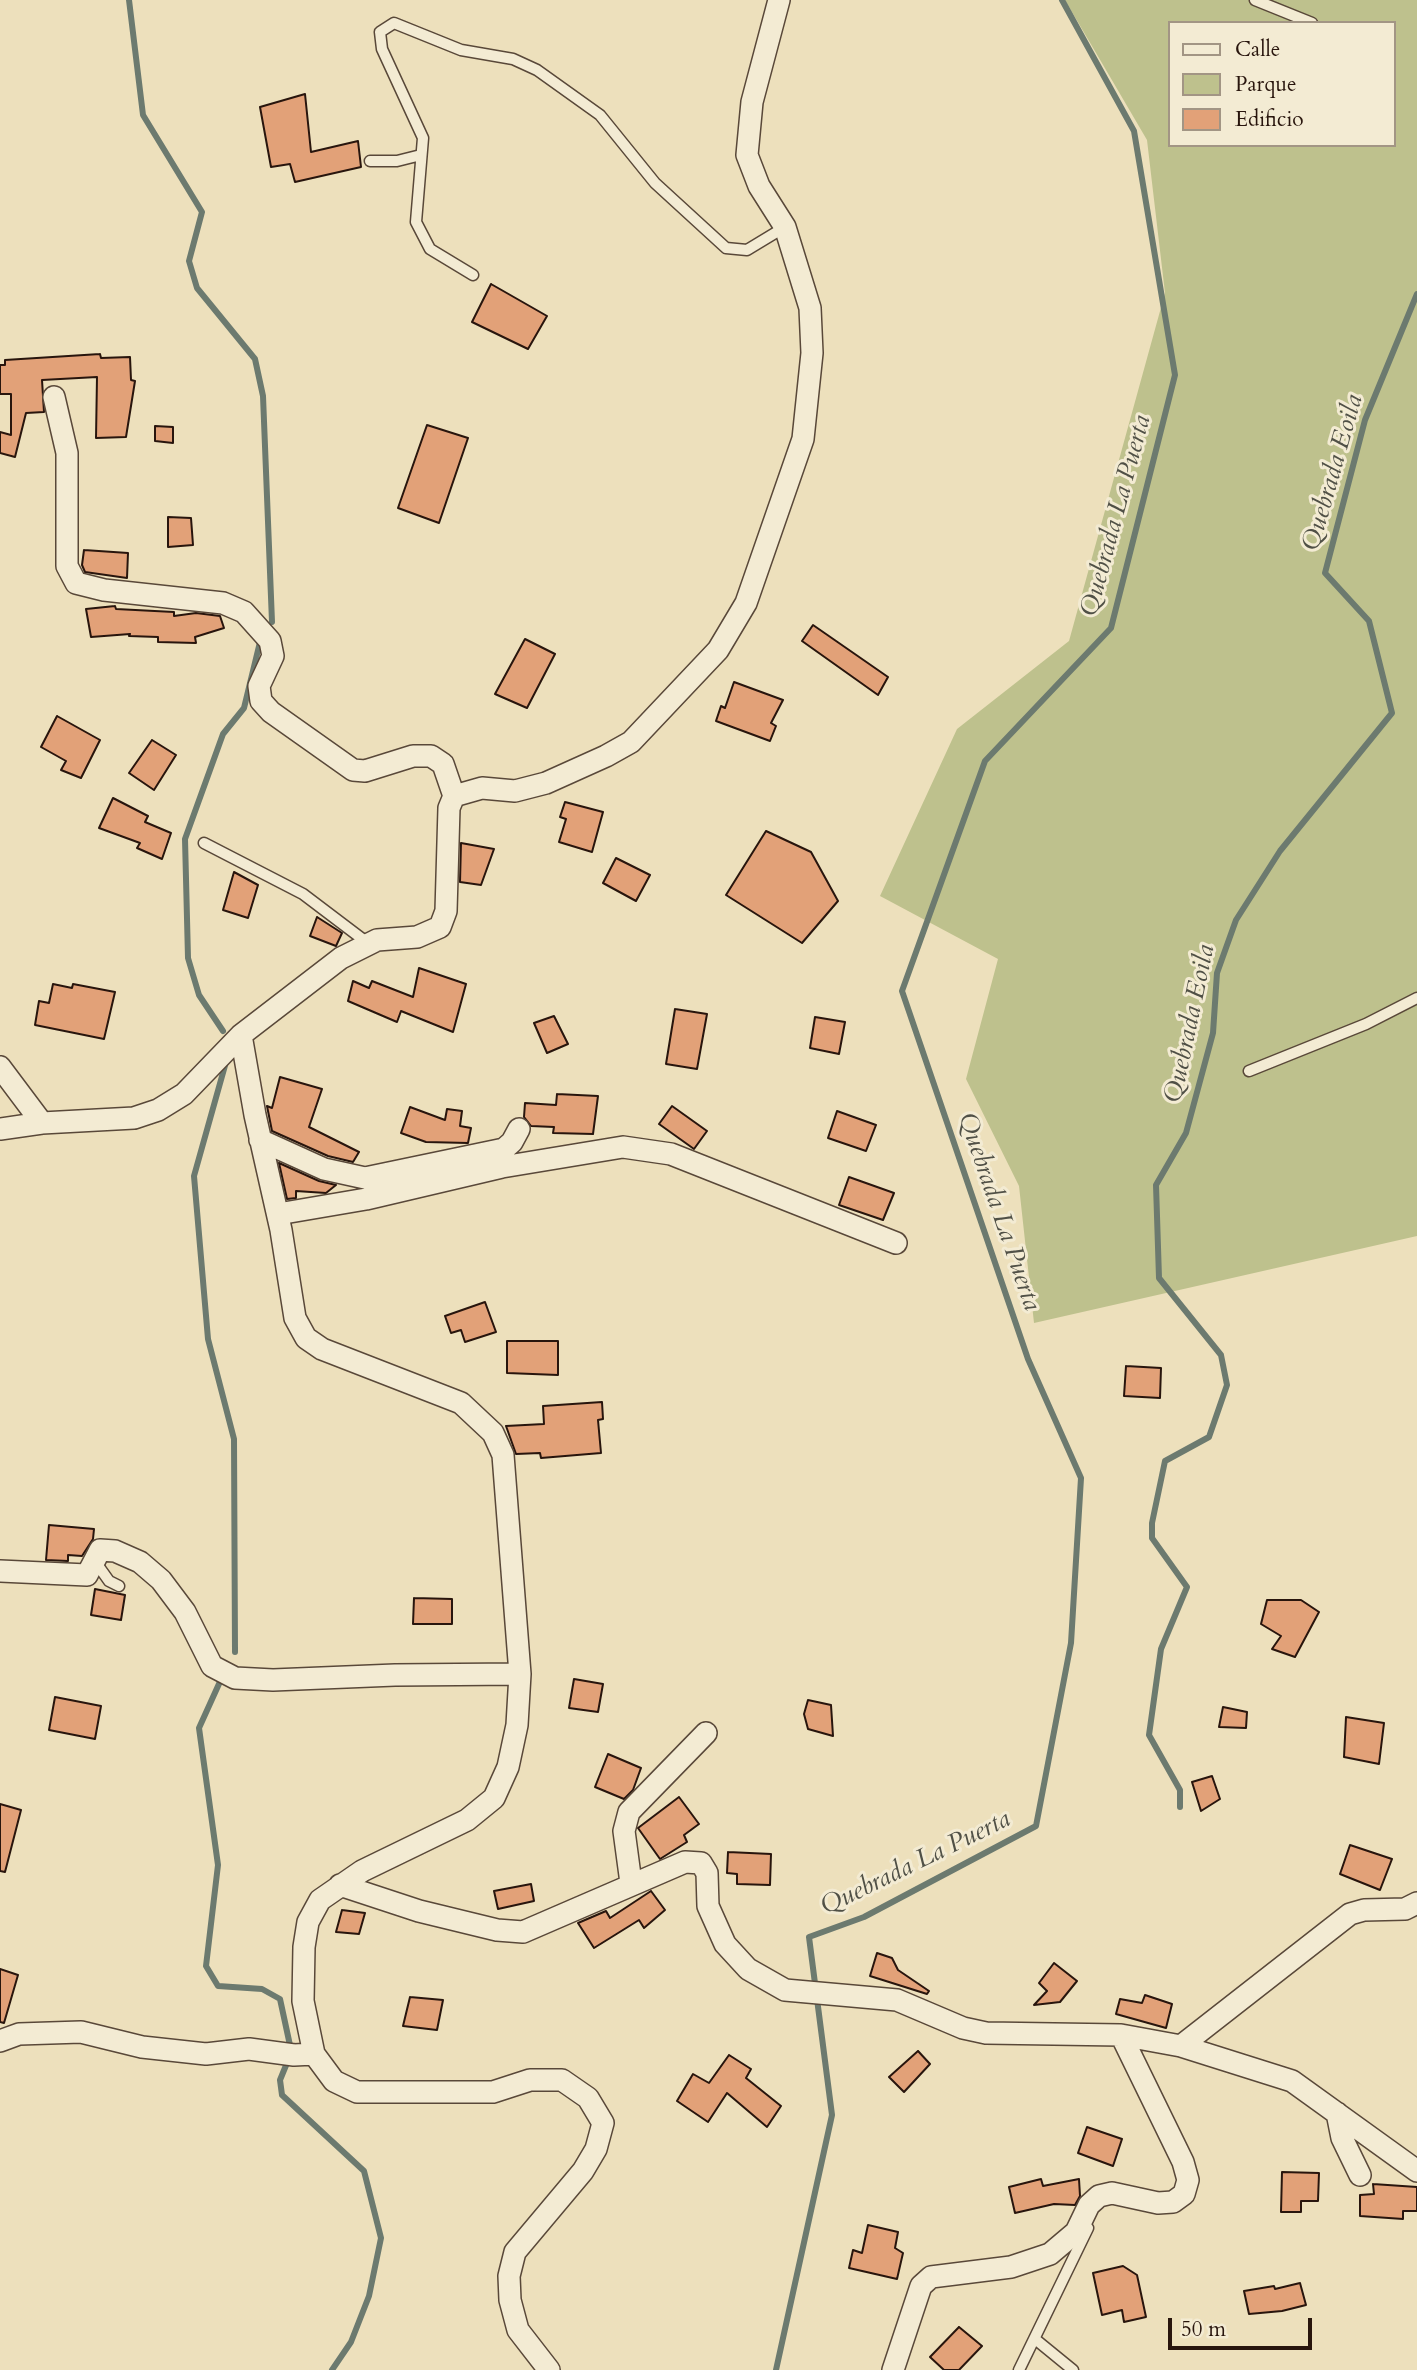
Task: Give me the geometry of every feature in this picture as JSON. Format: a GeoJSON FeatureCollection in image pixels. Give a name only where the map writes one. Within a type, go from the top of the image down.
{"type":"FeatureCollection","features":[{"type":"Feature","properties":{"kind":"street"},"geometry":{"type":"LineString","coordinates":[[454,796],[482,788],[515,791],[546,783],[631,742],[718,650],[746,603],[803,439],[812,353],[810,308],[785,227],[759,186],[747,155],[752,102],[779,0]]}},
{"type":"Feature","properties":{"kind":"street"},"geometry":{"type":"LineString","coordinates":[[0,1129],[42,1123],[134,1118],[158,1111],[184,1094],[241,1035],[341,957],[377,940],[417,937],[440,927],[446,911],[449,808],[454,796],[443,764],[431,755],[413,756],[365,771],[353,770],[271,712],[261,701],[258,686],[273,656],[270,641],[244,612],[223,603],[104,590],[76,583],[67,566],[67,453],[54,397]]}},
{"type":"Feature","properties":{"kind":"street"},"geometry":{"type":"LineString","coordinates":[[241,1035],[260,1140],[278,1214],[295,1318],[306,1338],[342,1357],[461,1403],[493,1433],[503,1455],[520,1674],[517,1725],[508,1766],[494,1798],[467,1820],[340,1885],[320,1900],[308,1922],[304,1947],[303,2001],[314,2053],[334,2081],[357,2092],[493,2092],[530,2080],[562,2080],[588,2098],[603,2123],[596,2149],[583,2171],[515,2252],[509,2276],[510,2300],[517,2330],[549,2370]]}},
{"type":"Feature","properties":{"kind":"street"},"geometry":{"type":"LineString","coordinates":[[0,1068],[42,1123]]}},
{"type":"Feature","properties":{"kind":"street"},"geometry":{"type":"LineString","coordinates":[[260,1140],[324,1169],[365,1178],[505,1149],[519,1129]]}},
{"type":"Feature","properties":{"kind":"street"},"geometry":{"type":"LineString","coordinates":[[278,1214],[366,1199],[502,1167],[623,1147],[671,1154],[896,1243]]}},
{"type":"Feature","properties":{"kind":"street"},"geometry":{"type":"LineString","coordinates":[[0,1570],[87,1576],[100,1550],[115,1551],[140,1562],[161,1580],[185,1612],[212,1666],[235,1678],[273,1680],[520,1674]]}},
{"type":"Feature","properties":{"kind":"street"},"geometry":{"type":"LineString","coordinates":[[631,1883],[624,1831],[629,1812],[706,1732]]}},
{"type":"Feature","properties":{"kind":"street"},"geometry":{"type":"LineString","coordinates":[[340,1885],[419,1911],[497,1930],[523,1932],[580,1910],[631,1883],[685,1862],[701,1863],[707,1873],[708,1906],[725,1944],[748,1969],[785,1990],[834,1997],[897,2000],[962,2028],[986,2033],[1121,2035],[1181,2046],[1292,2081],[1417,2172]]}},
{"type":"Feature","properties":{"kind":"street"},"geometry":{"type":"LineString","coordinates":[[1181,2046],[1350,1914],[1364,1910],[1405,1909],[1417,1903]]}},
{"type":"Feature","properties":{"kind":"street"},"geometry":{"type":"LineString","coordinates":[[0,2041],[19,2034],[82,2032],[142,2047],[206,2054],[249,2049],[294,2055],[314,2053]]}},
{"type":"Feature","properties":{"kind":"street"},"geometry":{"type":"LineString","coordinates":[[893,2370],[921,2286],[931,2277],[1011,2267],[1050,2254],[1076,2232],[1089,2205],[1099,2196],[1112,2193],[1158,2203],[1173,2202],[1184,2194],[1188,2180],[1183,2162],[1121,2035]]}},
{"type":"Feature","properties":{"kind":"street"},"geometry":{"type":"LineString","coordinates":[[1337,2113],[1342,2138],[1360,2175]]}},
{"type":"Feature","properties":{"kind":"lane"},"geometry":{"type":"LineString","coordinates":[[1255,0],[1307,21]]}},
{"type":"Feature","properties":{"kind":"lane"},"geometry":{"type":"LineString","coordinates":[[473,275],[430,249],[416,222],[423,138],[382,49],[380,32],[394,23],[461,50],[513,59],[537,70],[600,115],[655,183],[726,248],[747,250],[785,227]]}},
{"type":"Feature","properties":{"kind":"lane"},"geometry":{"type":"LineString","coordinates":[[370,161],[397,161],[421,155]]}},
{"type":"Feature","properties":{"kind":"lane"},"geometry":{"type":"LineString","coordinates":[[204,843],[303,894],[369,944]]}},
{"type":"Feature","properties":{"kind":"lane"},"geometry":{"type":"LineString","coordinates":[[1249,1071],[1366,1024],[1417,998]]}},
{"type":"Feature","properties":{"kind":"lane"},"geometry":{"type":"LineString","coordinates":[[94,1560],[109,1581],[119,1587]]}},
{"type":"Feature","properties":{"kind":"lane"},"geometry":{"type":"LineString","coordinates":[[1019,2370],[1086,2233],[1099,2196]]}},
{"type":"Feature","properties":{"kind":"lane"},"geometry":{"type":"LineString","coordinates":[[1035,2339],[1073,2370]]}},
{"type":"Feature","properties":{"kind":"green space"},"geometry":{"type":"Polygon","coordinates":[[[1065,0],[1417,0],[1417,1236],[1034,1323],[1019,1186],[966,1079],[998,959],[880,896],[957,729],[1069,641],[1165,293],[1147,140],[1065,0]]]}},
{"type":"Feature","properties":{"kind":"building"},"geometry":{"type":"Polygon","coordinates":[[[305,94],[311,152],[358,141],[361,167],[295,182],[290,164],[271,167],[260,107],[305,94]]]}},
{"type":"Feature","properties":{"kind":"building"},"geometry":{"type":"Polygon","coordinates":[[[491,284],[547,316],[528,349],[472,322],[491,284]]]}},
{"type":"Feature","properties":{"kind":"building"},"geometry":{"type":"Polygon","coordinates":[[[100,354],[101,358],[130,357],[131,380],[135,381],[126,437],[96,438],[97,377],[42,380],[44,412],[26,413],[15,457],[0,453],[0,432],[11,435],[11,394],[0,394],[0,365],[5,365],[5,360],[100,354]]]}},
{"type":"Feature","properties":{"kind":"building"},"geometry":{"type":"Polygon","coordinates":[[[427,425],[468,438],[439,523],[398,508],[427,425]]]}},
{"type":"Feature","properties":{"kind":"building"},"geometry":{"type":"Polygon","coordinates":[[[155,426],[173,427],[173,443],[155,441],[155,426]]]}},
{"type":"Feature","properties":{"kind":"building"},"geometry":{"type":"Polygon","coordinates":[[[168,517],[191,518],[193,545],[168,547],[168,517]]]}},
{"type":"Feature","properties":{"kind":"building"},"geometry":{"type":"Polygon","coordinates":[[[84,550],[128,553],[127,578],[85,572],[82,565],[84,550]]]}},
{"type":"Feature","properties":{"kind":"building"},"geometry":{"type":"Polygon","coordinates":[[[115,606],[116,609],[174,612],[174,616],[196,613],[220,616],[224,628],[195,637],[196,643],[158,642],[158,637],[129,636],[130,634],[91,637],[86,609],[115,606]]]}},
{"type":"Feature","properties":{"kind":"building"},"geometry":{"type":"Polygon","coordinates":[[[813,625],[888,677],[878,695],[802,641],[813,625]]]}},
{"type":"Feature","properties":{"kind":"building"},"geometry":{"type":"Polygon","coordinates":[[[525,639],[555,654],[527,708],[495,694],[525,639]]]}},
{"type":"Feature","properties":{"kind":"building"},"geometry":{"type":"Polygon","coordinates":[[[734,682],[783,700],[771,723],[776,726],[770,741],[716,721],[721,706],[725,708],[734,682]]]}},
{"type":"Feature","properties":{"kind":"building"},"geometry":{"type":"Polygon","coordinates":[[[57,716],[100,740],[81,778],[61,770],[66,761],[41,747],[57,716]]]}},
{"type":"Feature","properties":{"kind":"building"},"geometry":{"type":"Polygon","coordinates":[[[152,740],[176,755],[154,790],[129,773],[152,740]]]}},
{"type":"Feature","properties":{"kind":"building"},"geometry":{"type":"Polygon","coordinates":[[[113,798],[148,816],[145,822],[171,833],[162,859],[137,848],[140,843],[99,828],[113,798]]]}},
{"type":"Feature","properties":{"kind":"building"},"geometry":{"type":"Polygon","coordinates":[[[565,802],[603,812],[592,852],[559,842],[566,819],[560,817],[565,802]]]}},
{"type":"Feature","properties":{"kind":"building"},"geometry":{"type":"Polygon","coordinates":[[[766,831],[811,852],[838,901],[802,943],[726,895],[766,831]]]}},
{"type":"Feature","properties":{"kind":"building"},"geometry":{"type":"Polygon","coordinates":[[[461,843],[494,849],[481,885],[460,882],[461,843]]]}},
{"type":"Feature","properties":{"kind":"building"},"geometry":{"type":"Polygon","coordinates":[[[616,858],[650,875],[636,901],[603,883],[616,858]]]}},
{"type":"Feature","properties":{"kind":"building"},"geometry":{"type":"Polygon","coordinates":[[[234,872],[258,885],[248,918],[223,910],[234,872]]]}},
{"type":"Feature","properties":{"kind":"building"},"geometry":{"type":"Polygon","coordinates":[[[317,917],[342,933],[336,946],[310,936],[317,917]]]}},
{"type":"Feature","properties":{"kind":"building"},"geometry":{"type":"Polygon","coordinates":[[[419,968],[466,984],[453,1032],[401,1011],[397,1022],[348,1001],[353,981],[369,988],[372,981],[413,997],[419,968]]]}},
{"type":"Feature","properties":{"kind":"building"},"geometry":{"type":"Polygon","coordinates":[[[53,984],[72,988],[73,984],[115,992],[104,1039],[35,1025],[39,1001],[49,1003],[53,984]]]}},
{"type":"Feature","properties":{"kind":"building"},"geometry":{"type":"Polygon","coordinates":[[[675,1009],[707,1014],[697,1069],[666,1064],[675,1009]]]}},
{"type":"Feature","properties":{"kind":"building"},"geometry":{"type":"Polygon","coordinates":[[[554,1016],[568,1044],[547,1053],[534,1023],[554,1016]]]}},
{"type":"Feature","properties":{"kind":"building"},"geometry":{"type":"Polygon","coordinates":[[[815,1017],[845,1022],[839,1054],[810,1048],[815,1017]]]}},
{"type":"Feature","properties":{"kind":"building"},"geometry":{"type":"Polygon","coordinates":[[[280,1077],[322,1089],[309,1127],[359,1152],[353,1162],[328,1156],[272,1131],[267,1106],[272,1108],[280,1077]]]}},
{"type":"Feature","properties":{"kind":"building"},"geometry":{"type":"Polygon","coordinates":[[[557,1094],[598,1096],[593,1134],[553,1133],[554,1127],[531,1126],[524,1117],[525,1103],[556,1105],[557,1094]]]}},
{"type":"Feature","properties":{"kind":"building"},"geometry":{"type":"Polygon","coordinates":[[[672,1106],[707,1131],[694,1149],[659,1124],[672,1106]]]}},
{"type":"Feature","properties":{"kind":"building"},"geometry":{"type":"Polygon","coordinates":[[[410,1107],[445,1120],[447,1109],[462,1111],[460,1126],[471,1128],[468,1143],[426,1142],[401,1133],[410,1107]]]}},
{"type":"Feature","properties":{"kind":"building"},"geometry":{"type":"Polygon","coordinates":[[[837,1111],[876,1125],[866,1151],[828,1138],[837,1111]]]}},
{"type":"Feature","properties":{"kind":"building"},"geometry":{"type":"Polygon","coordinates":[[[279,1163],[319,1181],[336,1185],[326,1193],[296,1191],[296,1198],[287,1199],[279,1163]]]}},
{"type":"Feature","properties":{"kind":"building"},"geometry":{"type":"Polygon","coordinates":[[[849,1177],[894,1193],[883,1220],[839,1205],[849,1177]]]}},
{"type":"Feature","properties":{"kind":"building"},"geometry":{"type":"Polygon","coordinates":[[[485,1302],[496,1332],[465,1342],[461,1330],[451,1333],[445,1316],[485,1302]]]}},
{"type":"Feature","properties":{"kind":"building"},"geometry":{"type":"Polygon","coordinates":[[[507,1341],[558,1341],[558,1375],[507,1373],[507,1341]]]}},
{"type":"Feature","properties":{"kind":"building"},"geometry":{"type":"Polygon","coordinates":[[[1126,1366],[1161,1368],[1160,1398],[1124,1396],[1126,1366]]]}},
{"type":"Feature","properties":{"kind":"building"},"geometry":{"type":"Polygon","coordinates":[[[602,1402],[603,1419],[598,1420],[601,1453],[541,1458],[540,1453],[516,1454],[506,1426],[544,1424],[543,1406],[602,1402]]]}},
{"type":"Feature","properties":{"kind":"building"},"geometry":{"type":"Polygon","coordinates":[[[49,1525],[94,1529],[93,1539],[82,1556],[68,1555],[68,1561],[46,1560],[49,1525]]]}},
{"type":"Feature","properties":{"kind":"building"},"geometry":{"type":"Polygon","coordinates":[[[95,1589],[125,1595],[121,1620],[91,1615],[95,1589]]]}},
{"type":"Feature","properties":{"kind":"building"},"geometry":{"type":"Polygon","coordinates":[[[414,1598],[452,1599],[452,1624],[413,1624],[414,1598]]]}},
{"type":"Feature","properties":{"kind":"building"},"geometry":{"type":"Polygon","coordinates":[[[1267,1600],[1301,1600],[1319,1612],[1295,1657],[1272,1649],[1281,1636],[1261,1624],[1267,1600]]]}},
{"type":"Feature","properties":{"kind":"building"},"geometry":{"type":"Polygon","coordinates":[[[574,1679],[603,1684],[598,1712],[569,1708],[574,1679]]]}},
{"type":"Feature","properties":{"kind":"building"},"geometry":{"type":"Polygon","coordinates":[[[55,1697],[101,1706],[95,1739],[49,1730],[55,1697]]]}},
{"type":"Feature","properties":{"kind":"building"},"geometry":{"type":"Polygon","coordinates":[[[808,1700],[831,1705],[833,1736],[808,1729],[804,1714],[808,1700]]]}},
{"type":"Feature","properties":{"kind":"building"},"geometry":{"type":"Polygon","coordinates":[[[1223,1707],[1247,1712],[1246,1728],[1219,1727],[1223,1707]]]}},
{"type":"Feature","properties":{"kind":"building"},"geometry":{"type":"Polygon","coordinates":[[[1346,1717],[1384,1723],[1379,1764],[1344,1757],[1346,1717]]]}},
{"type":"Feature","properties":{"kind":"building"},"geometry":{"type":"Polygon","coordinates":[[[608,1754],[641,1768],[633,1790],[624,1799],[595,1787],[608,1754]]]}},
{"type":"Feature","properties":{"kind":"building"},"geometry":{"type":"Polygon","coordinates":[[[1212,1776],[1220,1799],[1201,1811],[1192,1782],[1212,1776]]]}},
{"type":"Feature","properties":{"kind":"building"},"geometry":{"type":"Polygon","coordinates":[[[679,1797],[699,1824],[684,1835],[687,1842],[660,1859],[638,1828],[679,1797]]]}},
{"type":"Feature","properties":{"kind":"building"},"geometry":{"type":"Polygon","coordinates":[[[0,1804],[21,1810],[5,1872],[0,1871],[0,1804]]]}},
{"type":"Feature","properties":{"kind":"building"},"geometry":{"type":"Polygon","coordinates":[[[1350,1845],[1392,1859],[1380,1890],[1340,1874],[1350,1845]]]}},
{"type":"Feature","properties":{"kind":"building"},"geometry":{"type":"Polygon","coordinates":[[[728,1852],[771,1854],[770,1885],[737,1884],[737,1874],[727,1873],[728,1852]]]}},
{"type":"Feature","properties":{"kind":"building"},"geometry":{"type":"Polygon","coordinates":[[[531,1884],[534,1901],[498,1909],[494,1891],[531,1884]]]}},
{"type":"Feature","properties":{"kind":"building"},"geometry":{"type":"Polygon","coordinates":[[[651,1891],[665,1910],[644,1928],[639,1920],[594,1948],[578,1923],[606,1911],[610,1918],[651,1891]]]}},
{"type":"Feature","properties":{"kind":"building"},"geometry":{"type":"Polygon","coordinates":[[[342,1910],[365,1913],[359,1934],[336,1932],[342,1910]]]}},
{"type":"Feature","properties":{"kind":"building"},"geometry":{"type":"Polygon","coordinates":[[[877,1953],[892,1958],[898,1970],[929,1991],[927,1994],[870,1976],[877,1953]]]}},
{"type":"Feature","properties":{"kind":"building"},"geometry":{"type":"Polygon","coordinates":[[[1054,1963],[1077,1981],[1060,2002],[1034,2005],[1047,1991],[1039,1983],[1054,1963]]]}},
{"type":"Feature","properties":{"kind":"building"},"geometry":{"type":"Polygon","coordinates":[[[0,1969],[18,1975],[4,2023],[0,2022],[0,1969]]]}},
{"type":"Feature","properties":{"kind":"building"},"geometry":{"type":"Polygon","coordinates":[[[1145,1995],[1172,2004],[1166,2028],[1116,2014],[1120,1999],[1142,2003],[1145,1995]]]}},
{"type":"Feature","properties":{"kind":"building"},"geometry":{"type":"Polygon","coordinates":[[[410,1997],[443,2000],[437,2030],[403,2026],[410,1997]]]}},
{"type":"Feature","properties":{"kind":"building"},"geometry":{"type":"Polygon","coordinates":[[[918,2051],[930,2064],[904,2092],[889,2077],[918,2051]]]}},
{"type":"Feature","properties":{"kind":"building"},"geometry":{"type":"Polygon","coordinates":[[[729,2055],[751,2069],[746,2078],[781,2106],[767,2127],[727,2093],[708,2122],[677,2101],[693,2074],[709,2083],[729,2055]]]}},
{"type":"Feature","properties":{"kind":"building"},"geometry":{"type":"Polygon","coordinates":[[[1087,2127],[1122,2139],[1113,2166],[1078,2153],[1087,2127]]]}},
{"type":"Feature","properties":{"kind":"building"},"geometry":{"type":"Polygon","coordinates":[[[1282,2172],[1319,2173],[1318,2201],[1301,2201],[1301,2212],[1281,2212],[1282,2172]]]}},
{"type":"Feature","properties":{"kind":"building"},"geometry":{"type":"Polygon","coordinates":[[[1041,2179],[1043,2186],[1079,2179],[1080,2196],[1075,2205],[1054,2204],[1015,2213],[1009,2187],[1041,2179]]]}},
{"type":"Feature","properties":{"kind":"building"},"geometry":{"type":"Polygon","coordinates":[[[1373,2184],[1417,2187],[1417,2211],[1403,2211],[1403,2219],[1360,2216],[1360,2195],[1374,2194],[1373,2184]]]}},
{"type":"Feature","properties":{"kind":"building"},"geometry":{"type":"Polygon","coordinates":[[[868,2225],[898,2232],[895,2248],[903,2253],[897,2279],[849,2268],[853,2250],[862,2253],[868,2225]]]}},
{"type":"Feature","properties":{"kind":"building"},"geometry":{"type":"Polygon","coordinates":[[[1123,2266],[1137,2275],[1146,2317],[1124,2322],[1122,2310],[1102,2315],[1093,2273],[1123,2266]]]}},
{"type":"Feature","properties":{"kind":"building"},"geometry":{"type":"Polygon","coordinates":[[[1300,2283],[1306,2305],[1282,2311],[1249,2314],[1244,2291],[1274,2286],[1275,2289],[1300,2283]]]}},
{"type":"Feature","properties":{"kind":"building"},"geometry":{"type":"Polygon","coordinates":[[[959,2327],[982,2346],[959,2370],[944,2370],[930,2357],[959,2327]]]}},
{"type":"Feature","properties":{"kind":"waterway"},"geometry":{"type":"LineString","coordinates":[[129,0],[143,115],[202,212],[189,261],[197,288],[255,359],[263,396],[272,622]]}},
{"type":"Feature","properties":{"kind":"waterway","name":"Quebrada La Puerta"},"geometry":{"type":"LineString","coordinates":[[776,2370],[832,2115],[809,1937],[864,1917],[1036,1826],[1071,1643],[1081,1478],[1028,1359],[902,991],[985,761],[1111,628],[1175,375],[1134,131],[1062,0]]}},
{"type":"Feature","properties":{"kind":"waterway","name":"Quebrada Eoila"},"geometry":{"type":"LineString","coordinates":[[1180,1807],[1180,1790],[1149,1735],[1161,1649],[1187,1587],[1152,1538],[1152,1523],[1165,1461],[1209,1437],[1227,1385],[1221,1355],[1159,1278],[1156,1185],[1186,1133],[1213,1033],[1217,973],[1236,920],[1280,851],[1392,713],[1369,621],[1325,573],[1365,420],[1417,294]]}},
{"type":"Feature","properties":{"kind":"waterway"},"geometry":{"type":"LineString","coordinates":[[223,1031],[199,995],[188,958],[185,839],[223,734],[244,708],[261,638]]}},
{"type":"Feature","properties":{"kind":"waterway"},"geometry":{"type":"LineString","coordinates":[[226,1062],[194,1176],[208,1339],[234,1439],[235,1652]]}},
{"type":"Feature","properties":{"kind":"waterway"},"geometry":{"type":"LineString","coordinates":[[223,1675],[199,1728],[218,1865],[206,1966],[218,1986],[262,1989],[280,1999],[291,2050]]}},
{"type":"Feature","properties":{"kind":"waterway"},"geometry":{"type":"LineString","coordinates":[[289,2058],[280,2080],[282,2095],[364,2171],[381,2238],[369,2296],[351,2342],[332,2370]]}}]}
